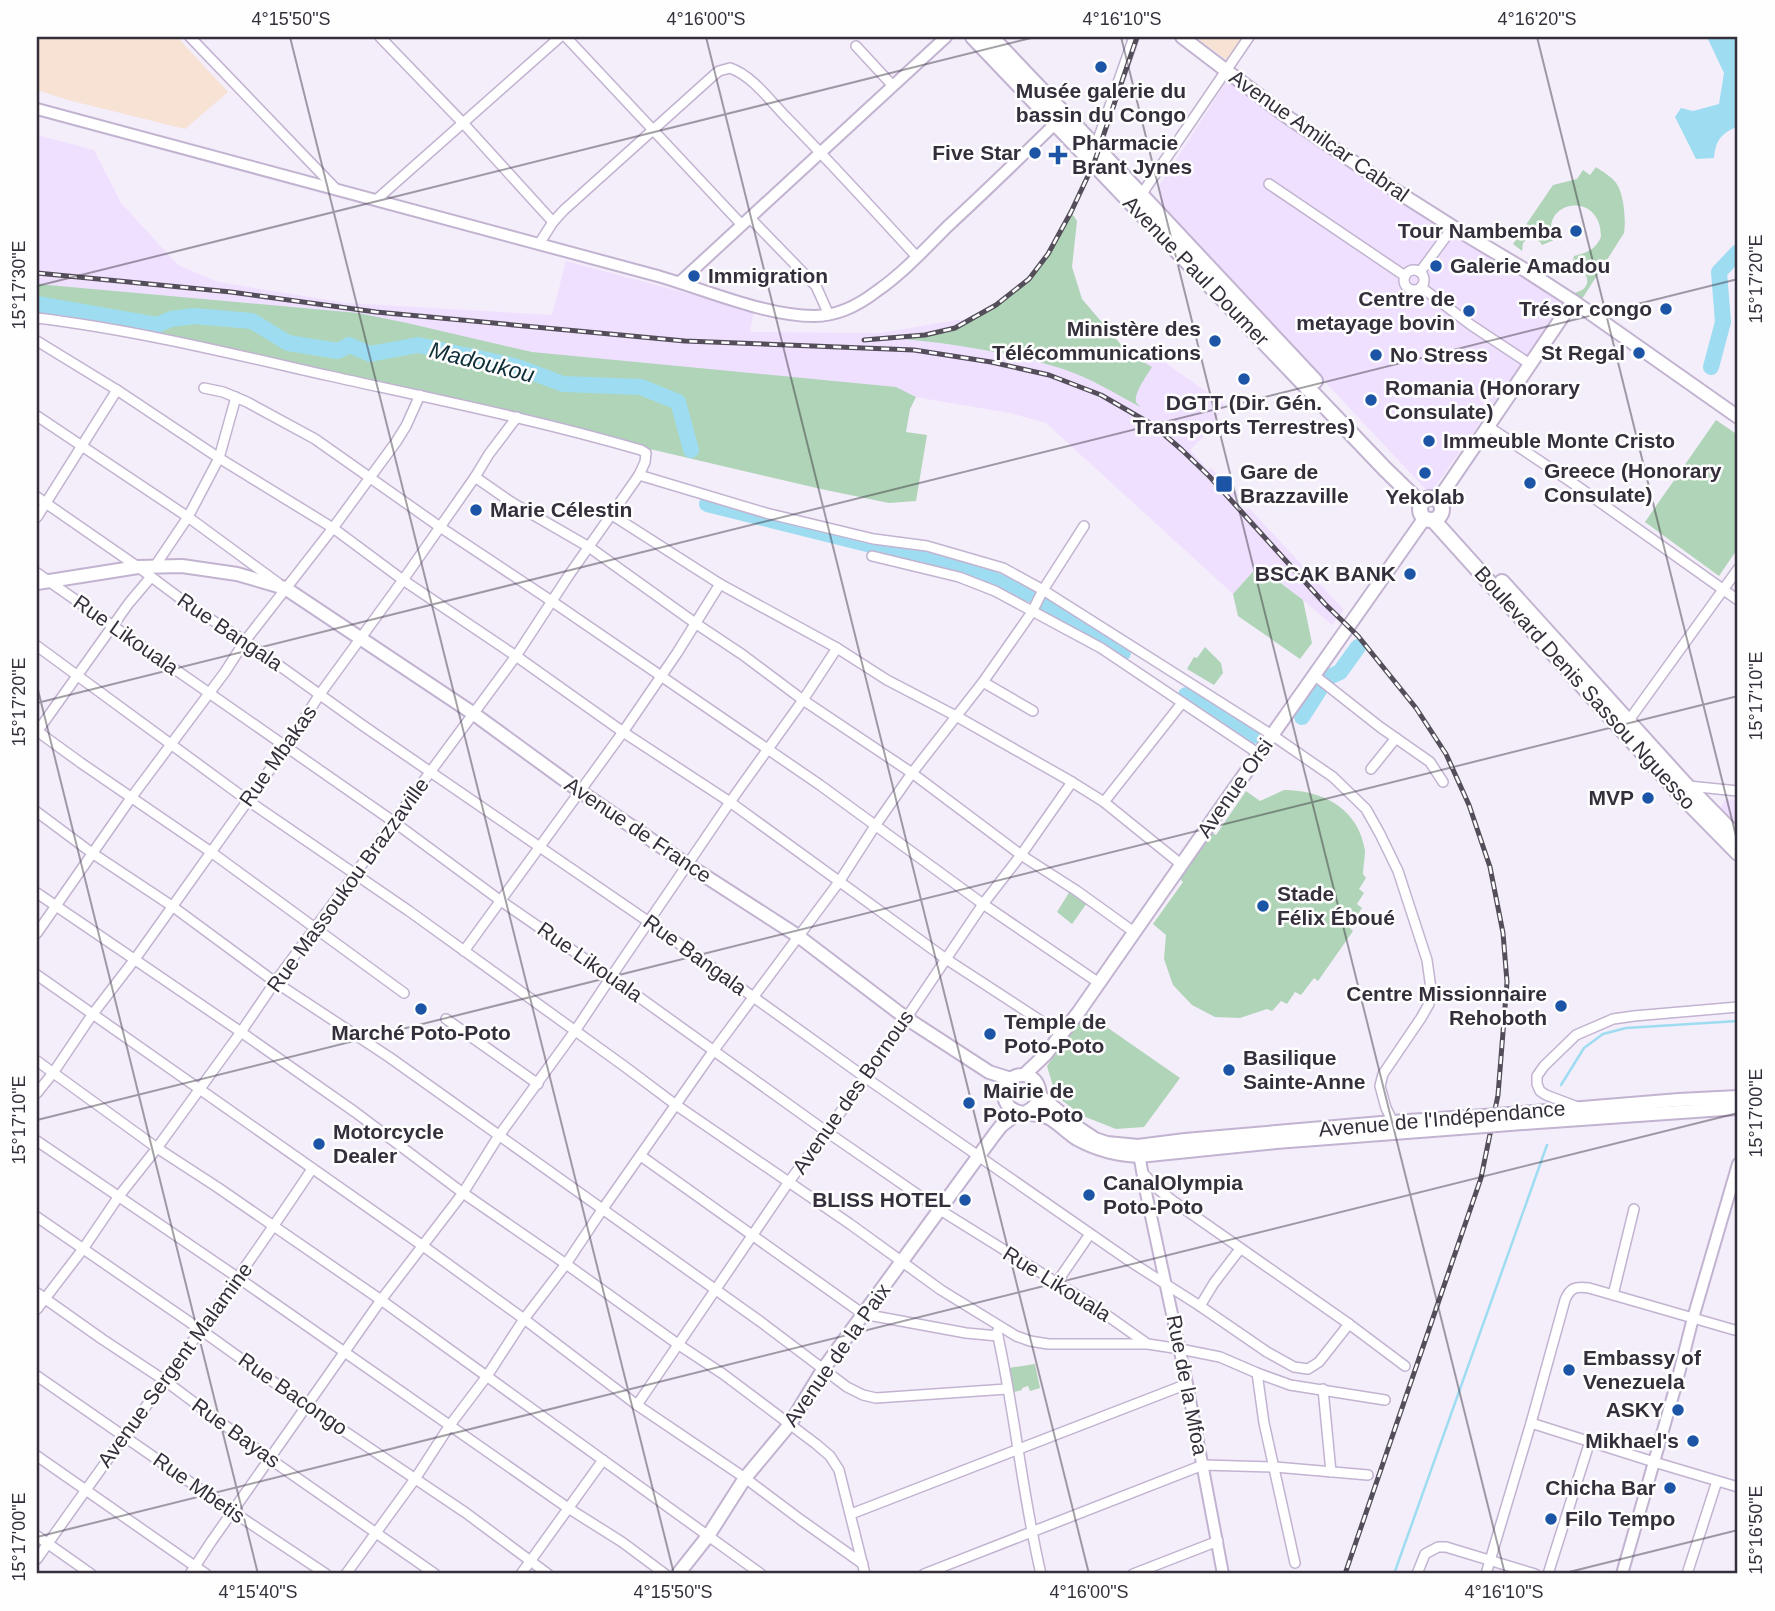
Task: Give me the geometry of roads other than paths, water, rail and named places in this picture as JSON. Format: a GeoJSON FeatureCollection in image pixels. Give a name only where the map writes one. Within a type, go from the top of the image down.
{"type":"FeatureCollection","features":[{"type":"Feature","properties":{"kind":"main road","name":"Avenue Paul Doumer"},"geometry":{"type":"LineString","coordinates":[[973,37],[1039,97],[1247,316],[1324,391],[1431,509]]}},
{"type":"Feature","properties":{"kind":"main road","name":"Avenue Paul Doumer"},"geometry":{"type":"LineString","coordinates":[[991,37],[1039,97]]}},
{"type":"Feature","properties":{"kind":"main road","name":"Avenue Amilcar Cabral"},"geometry":{"type":"LineString","coordinates":[[1182,37],[1286,116],[1452,227],[1573,301],[1738,416]]}},
{"type":"Feature","properties":{"kind":"main road","name":"Avenue Orsi"},"geometry":{"type":"LineString","coordinates":[[1024,1075],[1045,1055],[1099,983],[1489,427],[1573,301]]}},
{"type":"Feature","properties":{"kind":"main road","name":"Boulevard Denis Sassou Nguesso"},"geometry":{"type":"LineString","coordinates":[[1431,509],[1679,786],[1738,838]]}},
{"type":"Feature","properties":{"kind":"main road","name":"Avenue de France"},"geometry":{"type":"LineString","coordinates":[[37,583],[138,567],[153,571],[182,566],[237,574],[285,588],[474,714],[688,865],[798,936],[906,1018],[989,1072]]}},
{"type":"Feature","properties":{"kind":"main road","name":"Boulevard Denis Sassou Nguesso"},"geometry":{"type":"LineString","coordinates":[[1704,810],[1738,853]]}},
{"type":"Feature","properties":{"kind":"main road"},"geometry":{"type":"LineString","coordinates":[[1037,1082],[1045,1055]]}},
{"type":"Feature","properties":{"kind":"main road"},"geometry":{"type":"LineString","coordinates":[[989,1072],[1011,1079]]}},
{"type":"Feature","properties":{"kind":"main road"},"geometry":{"type":"LineString","coordinates":[[989,1072],[1012,1110],[1023,1112]]}},
{"type":"Feature","properties":{"kind":"main road"},"geometry":{"type":"LineString","coordinates":[[1024,1075],[1037,1082],[1040,1089],[1038,1103],[1033,1109],[1001,1126],[994,1135],[999,1124],[1006,1084],[1011,1079],[1024,1075]]}},
{"type":"Feature","properties":{"kind":"main road","name":"Avenue de l'Indépendance"},"geometry":{"type":"LineString","coordinates":[[1040,1096],[1095,1139],[1143,1150],[1276,1142],[1522,1118],[1738,1108]]}},
{"type":"Feature","properties":{"kind":"main road","name":"Avenue de l'Indépendance"},"geometry":{"type":"LineString","coordinates":[[1522,1118],[1580,1108],[1738,1097]]}},
{"type":"Feature","properties":{"kind":"main road","name":"Avenue de l'Indépendance"},"geometry":{"type":"LineString","coordinates":[[1023,1112],[1050,1119],[1093,1147],[1123,1155],[1143,1150],[1392,1122],[1485,1121]]}},
{"type":"Feature","properties":{"kind":"main road","name":"Avenue de la Paix"},"geometry":{"type":"LineString","coordinates":[[678,1574],[708,1535],[745,1478],[790,1424],[824,1368],[994,1135]]}},
{"type":"Feature","properties":{"kind":"street"},"geometry":{"type":"LineString","coordinates":[[190,37],[337,190]]}},
{"type":"Feature","properties":{"kind":"street"},"geometry":{"type":"LineString","coordinates":[[380,37],[553,222]]}},
{"type":"Feature","properties":{"kind":"street"},"geometry":{"type":"LineString","coordinates":[[376,200],[559,37]]}},
{"type":"Feature","properties":{"kind":"street"},"geometry":{"type":"LineString","coordinates":[[566,37],[746,221],[816,286],[829,315]]}},
{"type":"Feature","properties":{"kind":"street"},"geometry":{"type":"LineString","coordinates":[[680,282],[946,37]]}},
{"type":"Feature","properties":{"kind":"street"},"geometry":{"type":"LineString","coordinates":[[1093,154],[1134,37]]}},
{"type":"Feature","properties":{"kind":"street"},"geometry":{"type":"LineString","coordinates":[[1138,200],[1248,37]]}},
{"type":"Feature","properties":{"kind":"street"},"geometry":{"type":"LineString","coordinates":[[856,46],[893,86]]}},
{"type":"Feature","properties":{"kind":"street"},"geometry":{"type":"LineString","coordinates":[[539,244],[564,210],[719,71],[730,68],[747,77],[917,257]]}},
{"type":"Feature","properties":{"kind":"street"},"geometry":{"type":"LineString","coordinates":[[37,109],[680,282],[747,304],[780,312],[816,316],[844,311],[878,291],[1060,119]]}},
{"type":"Feature","properties":{"kind":"street"},"geometry":{"type":"LineString","coordinates":[[1269,184],[1405,276]]}},
{"type":"Feature","properties":{"kind":"street"},"geometry":{"type":"LineString","coordinates":[[1420,272],[1452,227]]}},
{"type":"Feature","properties":{"kind":"street"},"geometry":{"type":"LineString","coordinates":[[1410,270],[1420,272],[1424,280],[1421,287],[1414,290],[1409,288],[1405,284],[1405,276],[1410,270]]}},
{"type":"Feature","properties":{"kind":"street"},"geometry":{"type":"LineString","coordinates":[[1421,287],[1471,325],[1530,364]]}},
{"type":"Feature","properties":{"kind":"street"},"geometry":{"type":"LineString","coordinates":[[38,321],[140,334],[517,417]]}},
{"type":"Feature","properties":{"kind":"street"},"geometry":{"type":"LineString","coordinates":[[37,341],[333,528],[403,580],[623,732],[730,802],[946,959],[1062,1034]]}},
{"type":"Feature","properties":{"kind":"street"},"geometry":{"type":"LineString","coordinates":[[204,388],[236,397],[296,428],[370,477],[820,785],[984,905],[1099,983]]}},
{"type":"Feature","properties":{"kind":"street"},"geometry":{"type":"LineString","coordinates":[[37,517],[41,500],[81,446],[117,390]]}},
{"type":"Feature","properties":{"kind":"street"},"geometry":{"type":"LineString","coordinates":[[37,933],[245,641],[370,477],[406,426],[420,395]]}},
{"type":"Feature","properties":{"kind":"street"},"geometry":{"type":"LineString","coordinates":[[236,397],[219,458],[188,517],[153,571],[37,731],[211,852],[404,993]]}},
{"type":"Feature","properties":{"kind":"street"},"geometry":{"type":"LineString","coordinates":[[37,416],[188,517],[285,588]]}},
{"type":"Feature","properties":{"kind":"street","name":"Rue Massoukou Brazzaville"},"geometry":{"type":"LineString","coordinates":[[37,1308],[41,1296],[83,1249],[275,982],[516,656],[639,475],[646,458],[646,453],[641,450],[517,417]]}},
{"type":"Feature","properties":{"kind":"street","name":"Rue Mbakas"},"geometry":{"type":"LineString","coordinates":[[37,1093],[286,747],[320,694],[517,417]]}},
{"type":"Feature","properties":{"kind":"street"},"geometry":{"type":"LineString","coordinates":[[1489,427],[1738,600]]}},
{"type":"Feature","properties":{"kind":"street"},"geometry":{"type":"LineString","coordinates":[[639,475],[766,513],[874,539],[927,546],[1003,568],[1043,590],[1334,777],[1366,809],[1380,834],[1398,871],[1427,960],[1431,989],[1429,1004],[1383,1074],[1380,1086],[1392,1122]]}},
{"type":"Feature","properties":{"kind":"street"},"geometry":{"type":"LineString","coordinates":[[475,477],[511,502],[589,547],[803,700],[912,773],[1021,855],[1134,932]]}},
{"type":"Feature","properties":{"kind":"street"},"geometry":{"type":"LineString","coordinates":[[41,500],[138,567]]}},
{"type":"Feature","properties":{"kind":"street"},"geometry":{"type":"LineString","coordinates":[[612,515],[720,584],[1073,782],[1104,802],[1182,865]]}},
{"type":"Feature","properties":{"kind":"street"},"geometry":{"type":"LineString","coordinates":[[346,1574],[714,1050],[839,882],[912,773],[983,682],[1032,612],[1084,526]]}},
{"type":"Feature","properties":{"kind":"street"},"geometry":{"type":"LineString","coordinates":[[872,556],[959,577],[995,591],[1101,648],[1259,754]]}},
{"type":"Feature","properties":{"kind":"street"},"geometry":{"type":"LineString","coordinates":[[1625,725],[1738,569]]}},
{"type":"Feature","properties":{"kind":"street","name":"Rue Bangala"},"geometry":{"type":"LineString","coordinates":[[153,571],[193,608],[245,641],[649,922],[1090,1234],[1267,1352],[1294,1367],[1308,1369],[1319,1363],[1349,1324]]}},
{"type":"Feature","properties":{"kind":"street","name":"Rue Likouala"},"geometry":{"type":"LineString","coordinates":[[37,573],[394,822],[827,1132],[940,1210],[1057,1282],[1148,1344]]}},
{"type":"Feature","properties":{"kind":"street"},"geometry":{"type":"LineString","coordinates":[[464,951],[623,732],[720,584]]}},
{"type":"Feature","properties":{"kind":"street"},"geometry":{"type":"LineString","coordinates":[[37,646],[247,800],[464,951],[676,1105],[941,1290],[995,1323],[1030,1341],[1048,1344],[1148,1344],[1180,1349],[1220,1357],[1290,1385],[1385,1400]]}},
{"type":"Feature","properties":{"kind":"street"},"geometry":{"type":"LineString","coordinates":[[193,1571],[381,1300],[463,1193],[498,1137],[575,1031],[836,648]]}},
{"type":"Feature","properties":{"kind":"street"},"geometry":{"type":"LineString","coordinates":[[1314,675],[1430,762],[1443,782]]}},
{"type":"Feature","properties":{"kind":"street"},"geometry":{"type":"LineString","coordinates":[[983,682],[1033,711]]}},
{"type":"Feature","properties":{"kind":"street"},"geometry":{"type":"LineString","coordinates":[[1104,802],[1182,703]]}},
{"type":"Feature","properties":{"kind":"street"},"geometry":{"type":"LineString","coordinates":[[1371,769],[1396,738]]}},
{"type":"Feature","properties":{"kind":"street","name":"Avenue des Bornous"},"geometry":{"type":"LineString","coordinates":[[637,1405],[788,1183],[866,1078],[946,959],[1073,782]]}},
{"type":"Feature","properties":{"kind":"street"},"geometry":{"type":"LineString","coordinates":[[1679,786],[1738,791]]}},
{"type":"Feature","properties":{"kind":"street"},"geometry":{"type":"LineString","coordinates":[[1704,810],[1724,790]]}},
{"type":"Feature","properties":{"kind":"street"},"geometry":{"type":"LineString","coordinates":[[37,812],[275,982],[388,1058],[847,1387],[876,1398],[1007,1390]]}},
{"type":"Feature","properties":{"kind":"street"},"geometry":{"type":"LineString","coordinates":[[37,893],[355,1112],[463,1193],[723,1374],[830,1456],[839,1470],[865,1574]]}},
{"type":"Feature","properties":{"kind":"street"},"geometry":{"type":"LineString","coordinates":[[37,975],[423,1246],[637,1405],[745,1478],[863,1564]]}},
{"type":"Feature","properties":{"kind":"street"},"geometry":{"type":"LineString","coordinates":[[1580,1108],[1546,1095],[1536,1084],[1537,1076],[1544,1066],[1576,1035],[1613,1019],[1738,1007]]}},
{"type":"Feature","properties":{"kind":"street"},"geometry":{"type":"LineString","coordinates":[[446,1018],[538,1084]]}},
{"type":"Feature","properties":{"kind":"street"},"geometry":{"type":"LineString","coordinates":[[37,1061],[157,1148],[381,1300],[761,1574]]}},
{"type":"Feature","properties":{"kind":"street"},"geometry":{"type":"LineString","coordinates":[[37,1141],[665,1574]]}},
{"type":"Feature","properties":{"kind":"street","name":"Rue de la Mfoa"},"geometry":{"type":"LineString","coordinates":[[1143,1150],[1147,1198],[1180,1349],[1223,1574]]}},
{"type":"Feature","properties":{"kind":"street"},"geometry":{"type":"LineString","coordinates":[[640,1156],[863,1314],[966,1334],[998,1336]]}},
{"type":"Feature","properties":{"kind":"street"},"geometry":{"type":"LineString","coordinates":[[1622,1574],[1693,1318],[1736,1180],[1738,1164]]}},
{"type":"Feature","properties":{"kind":"street","name":"Avenue Sergent Malamine"},"geometry":{"type":"LineString","coordinates":[[37,1559],[312,1169]]}},
{"type":"Feature","properties":{"kind":"street"},"geometry":{"type":"LineString","coordinates":[[1145,1175],[1173,1201],[1405,1366]]}},
{"type":"Feature","properties":{"kind":"street"},"geometry":{"type":"LineString","coordinates":[[1613,1295],[1634,1209]]}},
{"type":"Feature","properties":{"kind":"street","name":"Rue Bacongo"},"geometry":{"type":"LineString","coordinates":[[37,1217],[201,1329],[307,1406],[466,1513],[548,1574]]}},
{"type":"Feature","properties":{"kind":"street"},"geometry":{"type":"LineString","coordinates":[[1057,1282],[1090,1234]]}},
{"type":"Feature","properties":{"kind":"street"},"geometry":{"type":"LineString","coordinates":[[1200,1306],[1240,1249]]}},
{"type":"Feature","properties":{"kind":"street"},"geometry":{"type":"LineString","coordinates":[[1486,1574],[1564,1300],[1573,1287],[1589,1288],[1738,1331]]}},
{"type":"Feature","properties":{"kind":"street","name":"Rue Bayas"},"geometry":{"type":"LineString","coordinates":[[41,1296],[164,1380],[270,1459],[435,1574]]}},
{"type":"Feature","properties":{"kind":"street"},"geometry":{"type":"LineString","coordinates":[[995,1323],[1041,1574]]}},
{"type":"Feature","properties":{"kind":"street"},"geometry":{"type":"LineString","coordinates":[[1257,1373],[1264,1423],[1295,1563]]}},
{"type":"Feature","properties":{"kind":"street","name":"Rue Mbetis"},"geometry":{"type":"LineString","coordinates":[[37,1376],[327,1574]]}},
{"type":"Feature","properties":{"kind":"street"},"geometry":{"type":"LineString","coordinates":[[851,1514],[1187,1384]]}},
{"type":"Feature","properties":{"kind":"street"},"geometry":{"type":"LineString","coordinates":[[1323,1389],[1332,1472]]}},
{"type":"Feature","properties":{"kind":"street"},"geometry":{"type":"LineString","coordinates":[[1531,1423],[1738,1487]]}},
{"type":"Feature","properties":{"kind":"street"},"geometry":{"type":"LineString","coordinates":[[1548,1574],[1590,1441]]}},
{"type":"Feature","properties":{"kind":"street"},"geometry":{"type":"LineString","coordinates":[[37,1456],[193,1571],[206,1574]]}},
{"type":"Feature","properties":{"kind":"street"},"geometry":{"type":"LineString","coordinates":[[521,1574],[603,1460]]}},
{"type":"Feature","properties":{"kind":"street"},"geometry":{"type":"LineString","coordinates":[[924,1574],[1203,1465],[1275,1467],[1368,1475]]}},
{"type":"Feature","properties":{"kind":"street"},"geometry":{"type":"LineString","coordinates":[[1687,1574],[1717,1480]]}},
{"type":"Feature","properties":{"kind":"street"},"geometry":{"type":"LineString","coordinates":[[37,1536],[90,1574]]}},
{"type":"Feature","properties":{"kind":"street"},"geometry":{"type":"LineString","coordinates":[[1133,1574],[1218,1541]]}},
{"type":"Feature","properties":{"kind":"street"},"geometry":{"type":"LineString","coordinates":[[1417,1574],[1425,1554],[1438,1547],[1446,1547],[1535,1574]]}},
{"type":"Feature","properties":{"kind":"water"},"geometry":{"type":"Polygon","coordinates":[[[1707,37],[1738,37],[1738,126],[1720,138],[1714,158],[1696,159],[1675,117],[1681,108],[1693,111],[1719,104],[1724,73],[1707,37]]]}},
{"type":"Feature","properties":{"kind":"waterway","name":"Madoukou"},"geometry":{"type":"LineString","coordinates":[[1711,367],[1723,322],[1719,272],[1738,252]]}},
{"type":"Feature","properties":{"kind":"waterway","name":"Madoukou"},"geometry":{"type":"LineString","coordinates":[[37,304],[157,325],[171,319],[194,316],[252,321],[288,343],[338,351],[349,345],[370,354],[418,345],[515,366],[563,384],[641,387],[678,402],[691,450]]}},
{"type":"Feature","properties":{"kind":"waterway","name":"Madoukou"},"geometry":{"type":"LineString","coordinates":[[707,504],[967,569],[1030,594]]}},
{"type":"Feature","properties":{"kind":"waterway","name":"Madoukou"},"geometry":{"type":"LineString","coordinates":[[1045,604],[1123,653]]}},
{"type":"Feature","properties":{"kind":"waterway","name":"Madoukou"},"geometry":{"type":"LineString","coordinates":[[1327,678],[1340,672],[1358,647]]}},
{"type":"Feature","properties":{"kind":"waterway","name":"Madoukou"},"geometry":{"type":"LineString","coordinates":[[1302,717],[1320,689]]}},
{"type":"Feature","properties":{"kind":"waterway","name":"Madoukou"},"geometry":{"type":"LineString","coordinates":[[1186,695],[1253,736]]}},
{"type":"Feature","properties":{"kind":"waterway"},"geometry":{"type":"LineString","coordinates":[[1561,1085],[1584,1048],[1603,1034],[1626,1028],[1738,1021]]}},
{"type":"Feature","properties":{"kind":"waterway"},"geometry":{"type":"LineString","coordinates":[[1394,1574],[1547,1145]]}},
{"type":"Feature","properties":{"kind":"railway"},"geometry":{"type":"LineString","coordinates":[[864,340],[925,335],[955,328],[996,305],[1029,279],[1048,254],[1094,163],[1137,37]]}},
{"type":"Feature","properties":{"kind":"railway"},"geometry":{"type":"LineString","coordinates":[[37,273],[231,292],[376,312],[685,341],[914,350],[991,362],[1049,375],[1101,395],[1153,425],[1210,477],[1325,604],[1358,636],[1416,708],[1446,754],[1469,805],[1490,867],[1503,933],[1507,982],[1498,1095],[1481,1178],[1345,1574]]}},
{"type":"Feature","properties":{"kind":"place","name":"Musée galerie du bassin du Congo"},"geometry":{"type":"Point","coordinates":[1101,67]}},
{"type":"Feature","properties":{"kind":"place","name":"Five Star"},"geometry":{"type":"Point","coordinates":[1035,153]}},
{"type":"Feature","properties":{"kind":"place","name":"Pharmacie Brant Jynes"},"geometry":{"type":"Point","coordinates":[1058,155]}},
{"type":"Feature","properties":{"kind":"place","name":"Tour Nambemba"},"geometry":{"type":"Point","coordinates":[1576,231]}},
{"type":"Feature","properties":{"kind":"place","name":"Galerie Amadou"},"geometry":{"type":"Point","coordinates":[1436,266]}},
{"type":"Feature","properties":{"kind":"place","name":"Immigration"},"geometry":{"type":"Point","coordinates":[694,276]}},
{"type":"Feature","properties":{"kind":"place","name":"Trésor congo"},"geometry":{"type":"Point","coordinates":[1666,309]}},
{"type":"Feature","properties":{"kind":"place","name":"Centre de metayage bovin"},"geometry":{"type":"Point","coordinates":[1469,311]}},
{"type":"Feature","properties":{"kind":"place","name":"Ministère des Télécommunications"},"geometry":{"type":"Point","coordinates":[1215,341]}},
{"type":"Feature","properties":{"kind":"place","name":"St Regal"},"geometry":{"type":"Point","coordinates":[1639,353]}},
{"type":"Feature","properties":{"kind":"place","name":"No Stress"},"geometry":{"type":"Point","coordinates":[1376,355]}},
{"type":"Feature","properties":{"kind":"place","name":"DGTT (Dir. Gén. Transports Terrestres)"},"geometry":{"type":"Point","coordinates":[1244,379]}},
{"type":"Feature","properties":{"kind":"place","name":"Romania (Honorary Consulate)"},"geometry":{"type":"Point","coordinates":[1371,400]}},
{"type":"Feature","properties":{"kind":"place","name":"Immeuble Monte Cristo"},"geometry":{"type":"Point","coordinates":[1429,441]}},
{"type":"Feature","properties":{"kind":"place","name":"Yekolab"},"geometry":{"type":"Point","coordinates":[1425,473]}},
{"type":"Feature","properties":{"kind":"place","name":"Greece (Honorary Consulate)"},"geometry":{"type":"Point","coordinates":[1530,483]}},
{"type":"Feature","properties":{"kind":"place","name":"Gare de Brazzaville"},"geometry":{"type":"Point","coordinates":[1224,484]}},
{"type":"Feature","properties":{"kind":"place","name":"Marie Célestin"},"geometry":{"type":"Point","coordinates":[476,510]}},
{"type":"Feature","properties":{"kind":"place","name":"BSCAK BANK"},"geometry":{"type":"Point","coordinates":[1410,574]}},
{"type":"Feature","properties":{"kind":"place","name":"MVP"},"geometry":{"type":"Point","coordinates":[1648,798]}},
{"type":"Feature","properties":{"kind":"place","name":"Stade Félix Éboué"},"geometry":{"type":"Point","coordinates":[1263,906]}},
{"type":"Feature","properties":{"kind":"place","name":"Centre Missionnaire Rehoboth"},"geometry":{"type":"Point","coordinates":[1561,1006]}},
{"type":"Feature","properties":{"kind":"place","name":"Marché Poto-Poto"},"geometry":{"type":"Point","coordinates":[421,1009]}},
{"type":"Feature","properties":{"kind":"place","name":"Temple de Poto-Poto"},"geometry":{"type":"Point","coordinates":[990,1034]}},
{"type":"Feature","properties":{"kind":"place","name":"Basilique Sainte-Anne"},"geometry":{"type":"Point","coordinates":[1229,1070]}},
{"type":"Feature","properties":{"kind":"place","name":"Mairie de Poto-Poto"},"geometry":{"type":"Point","coordinates":[969,1103]}},
{"type":"Feature","properties":{"kind":"place","name":"Motorcycle Dealer"},"geometry":{"type":"Point","coordinates":[319,1144]}},
{"type":"Feature","properties":{"kind":"place","name":"CanalOlympia Poto-Poto"},"geometry":{"type":"Point","coordinates":[1089,1195]}},
{"type":"Feature","properties":{"kind":"place","name":"BLISS HOTEL"},"geometry":{"type":"Point","coordinates":[965,1200]}},
{"type":"Feature","properties":{"kind":"place","name":"Embassy of Venezuela"},"geometry":{"type":"Point","coordinates":[1569,1370]}},
{"type":"Feature","properties":{"kind":"place","name":"ASKY"},"geometry":{"type":"Point","coordinates":[1678,1410]}},
{"type":"Feature","properties":{"kind":"place","name":"Mikhael's"},"geometry":{"type":"Point","coordinates":[1693,1441]}},
{"type":"Feature","properties":{"kind":"place","name":"Chicha Bar"},"geometry":{"type":"Point","coordinates":[1670,1488]}},
{"type":"Feature","properties":{"kind":"place","name":"Filo Tempo"},"geometry":{"type":"Point","coordinates":[1551,1519]}}]}
